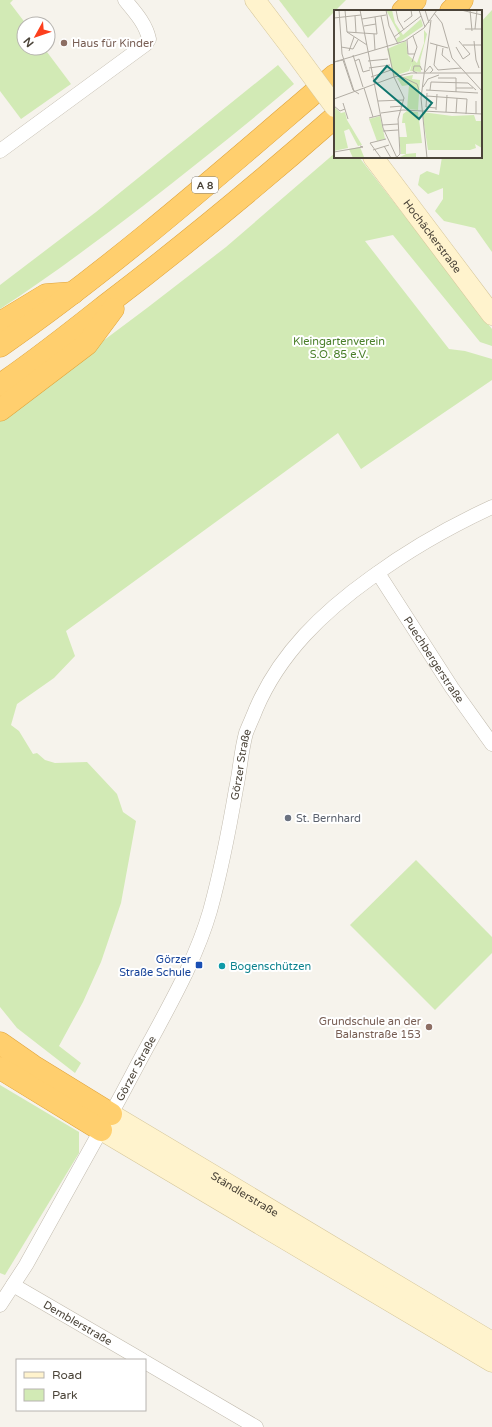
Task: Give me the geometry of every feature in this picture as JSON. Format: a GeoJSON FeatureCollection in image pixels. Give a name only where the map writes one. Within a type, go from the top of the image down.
{"type":"FeatureCollection","features":[{"type":"Feature","properties":{"kind":"highway"},"geometry":{"type":"LineString","coordinates":[[404,10],[415,0]]}},
{"type":"Feature","properties":{"kind":"highway"},"geometry":{"type":"LineString","coordinates":[[452,10],[462,0]]}},
{"type":"Feature","properties":{"kind":"highway","name":"A 8"},"geometry":{"type":"LineString","coordinates":[[0,346],[73,293],[237,159],[334,76]]}},
{"type":"Feature","properties":{"kind":"highway"},"geometry":{"type":"LineString","coordinates":[[0,385],[127,289],[257,185],[334,118]]}},
{"type":"Feature","properties":{"kind":"highway"},"geometry":{"type":"LineString","coordinates":[[0,410],[87,344],[127,289]]}},
{"type":"Feature","properties":{"kind":"highway"},"geometry":{"type":"LineString","coordinates":[[0,323],[46,294],[73,293]]}},
{"type":"Feature","properties":{"kind":"highway"},"geometry":{"type":"LineString","coordinates":[[0,1027],[19,1047],[33,1066]]}},
{"type":"Feature","properties":{"kind":"highway","name":"Ständlerstraße"},"geometry":{"type":"LineString","coordinates":[[0,1043],[33,1066],[106,1122]]}},
{"type":"Feature","properties":{"kind":"highway","name":"Ständlerstraße"},"geometry":{"type":"LineString","coordinates":[[0,1068],[106,1122]]}},
{"type":"Feature","properties":{"kind":"main road"},"geometry":{"type":"LineString","coordinates":[[255,0],[334,106]]}},
{"type":"Feature","properties":{"kind":"main road","name":"Hochäckerstraße"},"geometry":{"type":"LineString","coordinates":[[373,158],[492,315]]}},
{"type":"Feature","properties":{"kind":"main road","name":"Ständlerstraße"},"geometry":{"type":"LineString","coordinates":[[106,1122],[492,1342]]}},
{"type":"Feature","properties":{"kind":"main road","name":"Ständlerstraße"},"geometry":{"type":"LineString","coordinates":[[106,1122],[492,1362]]}},
{"type":"Feature","properties":{"kind":"street"},"geometry":{"type":"LineString","coordinates":[[0,151],[146,44],[149,39],[148,33],[126,0]]}},
{"type":"Feature","properties":{"kind":"street","name":"Görzer Straße"},"geometry":{"type":"LineString","coordinates":[[0,1305],[14,1285],[106,1122],[178,989],[207,918],[229,827],[246,733],[274,673],[305,633],[338,602],[378,572],[427,540],[492,507]]}},
{"type":"Feature","properties":{"kind":"street","name":"Puechbergerstraße"},"geometry":{"type":"LineString","coordinates":[[378,572],[452,688],[492,744]]}},
{"type":"Feature","properties":{"kind":"street","name":"Demblerstraße"},"geometry":{"type":"LineString","coordinates":[[14,1285],[140,1359]]}},
{"type":"Feature","properties":{"kind":"street"},"geometry":{"type":"LineString","coordinates":[[146,1363],[256,1427]]}},
{"type":"Feature","properties":{"kind":"green space"},"geometry":{"type":"Polygon","coordinates":[[[0,0],[13,0],[10,3],[20,16],[16,16],[16,56],[50,56],[71,84],[21,119],[0,91],[0,0]]]}},
{"type":"Feature","properties":{"kind":"green space"},"geometry":{"type":"Polygon","coordinates":[[[279,0],[346,0],[336,10],[334,10],[334,12],[308,38],[279,0]]]}},
{"type":"Feature","properties":{"kind":"green space"},"geometry":{"type":"Polygon","coordinates":[[[492,10],[492,252],[475,228],[444,221],[435,211],[443,199],[443,188],[428,194],[418,185],[420,175],[427,171],[439,175],[442,158],[482,158],[482,21],[492,10]]]}},
{"type":"Feature","properties":{"kind":"green space"},"geometry":{"type":"Polygon","coordinates":[[[278,65],[294,84],[238,131],[143,206],[72,259],[0,309],[0,285],[96,212],[278,65]]]}},
{"type":"Feature","properties":{"kind":"green space","name":"Kleingartenverein S.O. 85 e.V."},"geometry":{"type":"Polygon","coordinates":[[[334,154],[334,158],[360,158],[492,329],[492,346],[480,342],[393,235],[365,241],[449,349],[465,351],[492,359],[492,380],[361,469],[338,433],[66,631],[75,656],[54,678],[17,704],[11,725],[19,731],[33,754],[37,753],[45,760],[55,763],[87,762],[117,794],[123,812],[136,821],[121,903],[101,962],[83,1002],[59,1046],[81,1063],[75,1073],[17,1028],[0,1007],[0,418],[226,247],[334,154]]]}},
{"type":"Feature","properties":{"kind":"green space"},"geometry":{"type":"Polygon","coordinates":[[[416,860],[492,937],[492,953],[435,1010],[350,925],[416,860]]]}},
{"type":"Feature","properties":{"kind":"green space"},"geometry":{"type":"Polygon","coordinates":[[[0,1085],[79,1132],[79,1153],[5,1275],[0,1273],[0,1085]]]}},
{"type":"Feature","properties":{"kind":"place","name":"Haus für Kinder"},"geometry":{"type":"Point","coordinates":[64,43]}},
{"type":"Feature","properties":{"kind":"place","name":"St. Bernhard"},"geometry":{"type":"Point","coordinates":[288,818]}},
{"type":"Feature","properties":{"kind":"place","name":"Görzer Straße Schule"},"geometry":{"type":"Point","coordinates":[199,965]}},
{"type":"Feature","properties":{"kind":"place","name":"Bogenschützen"},"geometry":{"type":"Point","coordinates":[222,966]}},
{"type":"Feature","properties":{"kind":"place","name":"Grundschule an der Balanstraße 153"},"geometry":{"type":"Point","coordinates":[429,1027]}}]}
